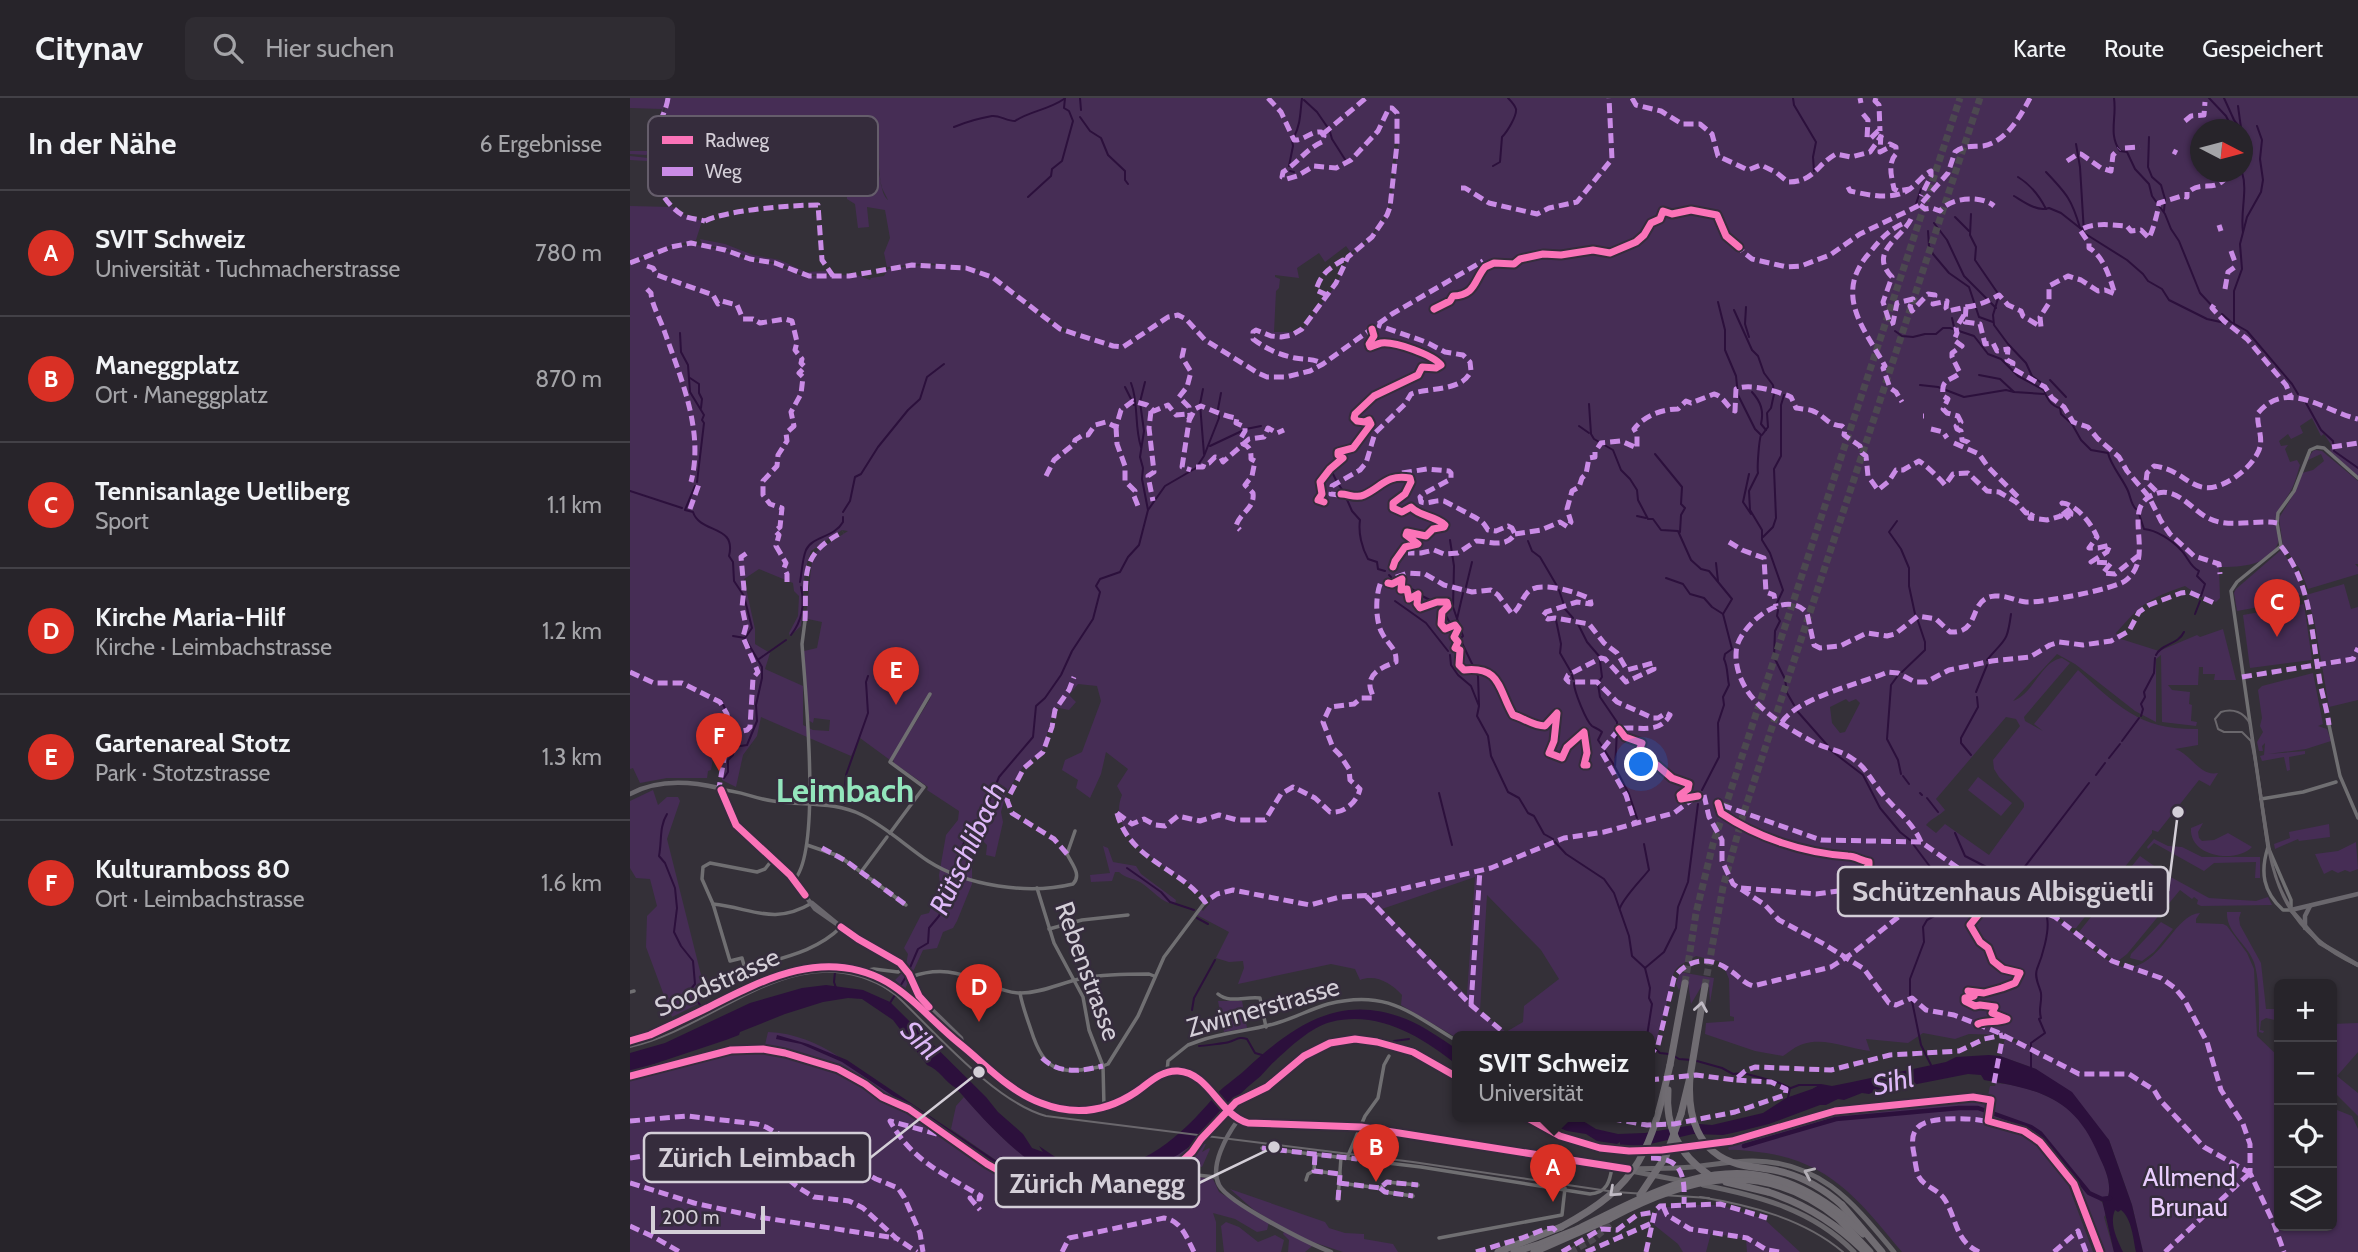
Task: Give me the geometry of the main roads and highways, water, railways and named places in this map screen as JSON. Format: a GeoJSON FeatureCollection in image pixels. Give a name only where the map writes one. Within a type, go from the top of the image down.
{"type":"FeatureCollection","features":[{"type":"Feature","properties":{"kind":"highway"},"geometry":{"type":"LineString","coordinates":[[1498,1252],[1538,1237],[1596,1207],[1633,1172],[1653,1136],[1670,1065],[1685,983]]}},
{"type":"Feature","properties":{"kind":"highway"},"geometry":{"type":"LineString","coordinates":[[1612,1223],[1634,1203],[1662,1163],[1677,1129],[1690,1077],[1704,986]]}},
{"type":"Feature","properties":{"kind":"highway"},"geometry":{"type":"LineString","coordinates":[[1670,1065],[1667,1101],[1670,1123],[1677,1142],[1692,1162],[1716,1179],[1789,1199],[1839,1220],[1868,1252]]}},
{"type":"Feature","properties":{"kind":"highway"},"geometry":{"type":"LineString","coordinates":[[1690,1077],[1689,1102],[1692,1120],[1701,1138],[1712,1150],[1731,1162],[1775,1170],[1801,1178],[1822,1189],[1842,1205],[1881,1252]]}},
{"type":"Feature","properties":{"kind":"highway"},"geometry":{"type":"LineString","coordinates":[[1534,1252],[1657,1195],[1686,1185],[1716,1180],[1746,1180],[1781,1187],[1815,1202],[1881,1252]]}},
{"type":"Feature","properties":{"kind":"highway"},"geometry":{"type":"LineString","coordinates":[[1514,1252],[1554,1242]]}},
{"type":"Feature","properties":{"kind":"main road","name":"Soodstrasse"},"geometry":{"type":"LineString","coordinates":[[630,1041],[650,1035],[738,992],[789,971],[821,965],[840,966],[863,971],[899,990],[1008,1084],[1029,1098],[1055,1108],[1080,1112],[1104,1108],[1130,1096],[1158,1075],[1187,1072],[1214,1093],[1238,1120],[1253,1124],[1361,1127],[1628,1170]]}},
{"type":"Feature","properties":{"kind":"main road"},"geometry":{"type":"LineString","coordinates":[[1628,1170],[1760,1161],[1787,1165],[1812,1174],[1848,1199],[1894,1252]]}},
{"type":"Feature","properties":{"kind":"main road"},"geometry":{"type":"LineString","coordinates":[[1689,1182],[1686,1172],[1693,1167]]}},
{"type":"Feature","properties":{"kind":"main road"},"geometry":{"type":"LineString","coordinates":[[1628,1170],[1741,1193],[1790,1208],[1824,1226],[1854,1252]]}},
{"type":"Feature","properties":{"kind":"water","name":"Sihl"},"geometry":{"type":"Polygon","coordinates":[[[826,985],[863,990],[890,1002],[1023,1134],[1032,1148],[1043,1152],[1039,1146],[1073,1169],[1094,1171],[1115,1168],[1152,1153],[1184,1129],[1220,1091],[1281,1040],[1299,1027],[1338,1012],[1359,1009],[1382,1012],[1413,1022],[1452,1046],[1452,1061],[1399,1028],[1366,1020],[1331,1022],[1308,1033],[1272,1063],[1194,1143],[1178,1155],[1142,1171],[1083,1182],[1054,1176],[1023,1156],[993,1129],[956,1088],[927,1065],[893,1020],[862,999],[823,1002],[785,1014],[726,1040],[630,1072],[630,1053],[665,1043],[750,1003],[802,988],[826,985]]]}},
{"type":"Feature","properties":{"kind":"water"},"geometry":{"type":"Polygon","coordinates":[[[777,1035],[847,1060],[1013,1172],[1052,1188],[1051,1191],[1026,1183],[1009,1173],[842,1062],[801,1044],[776,1039],[777,1035]]]}},
{"type":"Feature","properties":{"kind":"water","name":"Sihl"},"geometry":{"type":"Polygon","coordinates":[[[2000,1056],[2036,1069],[2072,1092],[2109,1140],[2132,1205],[2143,1252],[2136,1252],[2128,1218],[2121,1210],[2115,1210],[2113,1226],[2123,1252],[2114,1252],[2102,1200],[2108,1197],[2107,1176],[2090,1136],[2079,1121],[2067,1109],[2040,1093],[1984,1080],[1981,1075],[1968,1074],[1902,1087],[1889,1085],[1869,1094],[1862,1093],[1844,1100],[1838,1099],[1769,1124],[1737,1132],[1723,1135],[1693,1134],[1642,1146],[1597,1141],[1586,1134],[1560,1128],[1558,1122],[1585,1122],[1596,1129],[1618,1134],[1645,1133],[1699,1124],[1712,1125],[1763,1113],[1786,1098],[1821,1084],[1832,1086],[1946,1062],[1956,1057],[2000,1056]]]}},
{"type":"Feature","properties":{"kind":"waterway"},"geometry":{"type":"LineString","coordinates":[[1028,197],[1051,176],[1052,169],[1062,161],[1073,121],[1069,111],[1064,108],[1065,98]]}},
{"type":"Feature","properties":{"kind":"waterway"},"geometry":{"type":"LineString","coordinates":[[1080,98],[1081,110]]}},
{"type":"Feature","properties":{"kind":"waterway"},"geometry":{"type":"LineString","coordinates":[[1294,137],[1302,98]]}},
{"type":"Feature","properties":{"kind":"waterway"},"geometry":{"type":"LineString","coordinates":[[1493,166],[1500,162],[1502,137],[1516,112],[1508,98]]}},
{"type":"Feature","properties":{"kind":"waterway"},"geometry":{"type":"LineString","coordinates":[[1793,98],[1794,105],[1816,142],[1814,171]]}},
{"type":"Feature","properties":{"kind":"waterway"},"geometry":{"type":"LineString","coordinates":[[2114,98],[2116,145],[2120,151],[2127,152],[2135,169],[2149,184],[2152,196],[2179,241],[2200,293],[2215,309]]}},
{"type":"Feature","properties":{"kind":"waterway"},"geometry":{"type":"LineString","coordinates":[[2209,98],[2228,119]]}},
{"type":"Feature","properties":{"kind":"waterway"},"geometry":{"type":"LineString","coordinates":[[2224,98],[2234,119]]}},
{"type":"Feature","properties":{"kind":"waterway"},"geometry":{"type":"LineString","coordinates":[[954,127],[992,116],[1015,121],[1064,99]]}},
{"type":"Feature","properties":{"kind":"waterway"},"geometry":{"type":"LineString","coordinates":[[1304,100],[1328,128]]}},
{"type":"Feature","properties":{"kind":"waterway"},"geometry":{"type":"LineString","coordinates":[[2238,106],[2240,119]]}},
{"type":"Feature","properties":{"kind":"waterway"},"geometry":{"type":"LineString","coordinates":[[1080,117],[1090,131],[1101,138],[1108,155],[1125,171],[1128,184]]}},
{"type":"Feature","properties":{"kind":"waterway"},"geometry":{"type":"LineString","coordinates":[[2234,323],[2234,291],[2242,269],[2240,244],[2247,217],[2261,192],[2263,180],[2260,159],[2262,140],[2257,126]]}},
{"type":"Feature","properties":{"kind":"waterway"},"geometry":{"type":"LineString","coordinates":[[1330,132],[1346,161]]}},
{"type":"Feature","properties":{"kind":"waterway"},"geometry":{"type":"LineString","coordinates":[[2149,137],[2148,167],[2152,177],[2161,185],[2165,199],[2164,211]]}},
{"type":"Feature","properties":{"kind":"waterway"},"geometry":{"type":"LineString","coordinates":[[1289,166],[1292,140]]}},
{"type":"Feature","properties":{"kind":"waterway"},"geometry":{"type":"LineString","coordinates":[[2076,144],[2084,233],[2127,260],[2148,281],[2162,289],[2169,300],[2207,319],[2225,323]]}},
{"type":"Feature","properties":{"kind":"waterway"},"geometry":{"type":"LineString","coordinates":[[1290,171],[1294,172]]}},
{"type":"Feature","properties":{"kind":"waterway"},"geometry":{"type":"LineString","coordinates":[[2046,172],[2068,198],[2080,228],[2084,230]]}},
{"type":"Feature","properties":{"kind":"waterway"},"geometry":{"type":"LineString","coordinates":[[2018,177],[2027,183],[2046,209]]}},
{"type":"Feature","properties":{"kind":"waterway"},"geometry":{"type":"LineString","coordinates":[[2243,182],[2243,232]]}},
{"type":"Feature","properties":{"kind":"waterway"},"geometry":{"type":"LineString","coordinates":[[1916,204],[1921,189]]}},
{"type":"Feature","properties":{"kind":"waterway"},"geometry":{"type":"LineString","coordinates":[[2014,196],[2035,208],[2049,208],[2061,213],[2080,228]]}},
{"type":"Feature","properties":{"kind":"waterway"},"geometry":{"type":"LineString","coordinates":[[1971,214],[1970,235],[1976,247],[1975,260],[1999,295],[1993,315],[1994,325],[2026,363],[2032,376],[2043,384]]}},
{"type":"Feature","properties":{"kind":"waterway"},"geometry":{"type":"LineString","coordinates":[[1955,217],[1969,231]]}},
{"type":"Feature","properties":{"kind":"waterway"},"geometry":{"type":"LineString","coordinates":[[1934,223],[1947,240],[1964,276],[1996,308]]}},
{"type":"Feature","properties":{"kind":"waterway"},"geometry":{"type":"LineString","coordinates":[[1928,231],[1929,246],[1933,254],[1949,273],[1969,287],[1979,317],[1993,322]]}},
{"type":"Feature","properties":{"kind":"waterway"},"geometry":{"type":"LineString","coordinates":[[1718,302],[1725,330],[1725,350],[1736,376],[1738,395],[1755,429],[1761,435],[1758,473],[1749,491],[1750,510],[1762,530],[1762,540],[1770,553],[1783,590],[1777,603]]}},
{"type":"Feature","properties":{"kind":"waterway"},"geometry":{"type":"LineString","coordinates":[[1746,307],[1745,324],[1749,337]]}},
{"type":"Feature","properties":{"kind":"waterway"},"geometry":{"type":"LineString","coordinates":[[1734,310],[1752,350],[1773,385],[1774,394],[1767,413],[1768,427],[1762,435]]}},
{"type":"Feature","properties":{"kind":"waterway"},"geometry":{"type":"LineString","coordinates":[[2222,314],[2247,331],[2298,394]]}},
{"type":"Feature","properties":{"kind":"waterway"},"geometry":{"type":"LineString","coordinates":[[1952,318],[1954,327]]}},
{"type":"Feature","properties":{"kind":"waterway"},"geometry":{"type":"LineString","coordinates":[[1895,331],[1902,336],[1913,337],[1936,334],[1943,328],[1950,328],[1974,336],[1988,354],[2001,359],[2018,376],[2044,390],[2049,401],[2060,408],[2061,414],[2091,450],[2108,453],[2136,509]]}},
{"type":"Feature","properties":{"kind":"waterway"},"geometry":{"type":"LineString","coordinates":[[680,333],[681,352],[688,365],[690,392],[704,415],[697,482]]}},
{"type":"Feature","properties":{"kind":"waterway"},"geometry":{"type":"LineString","coordinates":[[843,512],[850,501],[855,477],[861,474],[878,447],[920,399],[927,377],[944,364]]}},
{"type":"Feature","properties":{"kind":"waterway"},"geometry":{"type":"LineString","coordinates":[[1979,375],[2000,379],[2014,392],[2044,394]]}},
{"type":"Feature","properties":{"kind":"waterway"},"geometry":{"type":"LineString","coordinates":[[690,378],[699,384],[701,408]]}},
{"type":"Feature","properties":{"kind":"waterway"},"geometry":{"type":"LineString","coordinates":[[2050,380],[2066,397]]}},
{"type":"Feature","properties":{"kind":"waterway"},"geometry":{"type":"LineString","coordinates":[[1145,382],[1140,402],[1144,431],[1140,457],[1148,510]]}},
{"type":"Feature","properties":{"kind":"waterway"},"geometry":{"type":"LineString","coordinates":[[1131,383],[1141,447]]}},
{"type":"Feature","properties":{"kind":"waterway"},"geometry":{"type":"LineString","coordinates":[[1920,385],[1938,387],[1964,397],[2006,390],[2014,392]]}},
{"type":"Feature","properties":{"kind":"waterway"},"geometry":{"type":"LineString","coordinates":[[1125,387],[1134,405]]}},
{"type":"Feature","properties":{"kind":"waterway","name":"Rütschlibach"},"geometry":{"type":"LineString","coordinates":[[1203,389],[1200,404],[1204,454]]}},
{"type":"Feature","properties":{"kind":"waterway"},"geometry":{"type":"LineString","coordinates":[[1752,392],[1761,407],[1761,424],[1766,430]]}},
{"type":"Feature","properties":{"kind":"waterway","name":"Rütschlibach"},"geometry":{"type":"LineString","coordinates":[[909,970],[918,949],[928,943],[929,928],[939,916],[954,882],[955,865],[967,835],[985,811],[999,777],[1033,737],[1036,706],[1061,675],[1072,651],[1093,619],[1100,592],[1096,586],[1100,579],[1120,572],[1139,545],[1148,510],[1165,486],[1196,468],[1204,456],[1219,418],[1221,393]]}},
{"type":"Feature","properties":{"kind":"waterway"},"geometry":{"type":"LineString","coordinates":[[1763,537],[1773,527],[1776,518],[1774,469],[1781,456],[1781,405],[1784,395]]}},
{"type":"Feature","properties":{"kind":"waterway"},"geometry":{"type":"LineString","coordinates":[[2306,403],[2321,430],[2333,441],[2334,451],[2358,468]]}},
{"type":"Feature","properties":{"kind":"waterway"},"geometry":{"type":"LineString","coordinates":[[1589,404],[1591,434],[1594,439],[1613,450],[1621,470],[1637,490],[1638,500],[1648,519],[1653,519],[1661,530],[1678,531],[1691,560],[1701,569],[1709,571],[1732,599],[1723,614],[1732,649],[1725,654],[1724,659],[1729,685],[1723,697],[1724,705],[1718,723],[1719,757],[1702,790]]}},
{"type":"Feature","properties":{"kind":"waterway","name":"Rütschlibach"},"geometry":{"type":"LineString","coordinates":[[1210,446],[1246,429],[1261,426]]}},
{"type":"Feature","properties":{"kind":"waterway"},"geometry":{"type":"LineString","coordinates":[[1579,426],[1589,433]]}},
{"type":"Feature","properties":{"kind":"waterway"},"geometry":{"type":"LineString","coordinates":[[1655,454],[1682,487],[1681,504],[1685,508],[1681,515],[1680,532]]}},
{"type":"Feature","properties":{"kind":"waterway"},"geometry":{"type":"LineString","coordinates":[[1331,470],[1336,480]]}},
{"type":"Feature","properties":{"kind":"waterway"},"geometry":{"type":"LineString","coordinates":[[1749,474],[1743,502],[1751,514]]}},
{"type":"Feature","properties":{"kind":"waterway"},"geometry":{"type":"LineString","coordinates":[[1339,485],[1343,491]]}},
{"type":"Feature","properties":{"kind":"waterway"},"geometry":{"type":"LineString","coordinates":[[695,486],[685,510],[693,512],[703,524],[728,539],[734,581],[744,596],[752,628],[745,638],[762,667],[756,705],[757,721],[747,745],[734,747],[724,778]]}},
{"type":"Feature","properties":{"kind":"waterway"},"geometry":{"type":"LineString","coordinates":[[630,491],[682,508]]}},
{"type":"Feature","properties":{"kind":"waterway"},"geometry":{"type":"LineString","coordinates":[[1345,495],[1352,511],[1360,520],[1361,540],[1368,559],[1377,562],[1378,569],[1385,571]]}},
{"type":"Feature","properties":{"kind":"waterway"},"geometry":{"type":"LineString","coordinates":[[2139,514],[2144,529],[2159,533],[2173,543],[2199,571],[2197,576],[2205,584],[2201,596]]}},
{"type":"Feature","properties":{"kind":"waterway"},"geometry":{"type":"LineString","coordinates":[[1637,516],[1646,518]]}},
{"type":"Feature","properties":{"kind":"waterway"},"geometry":{"type":"LineString","coordinates":[[800,582],[809,545],[839,527],[843,517]]}},
{"type":"Feature","properties":{"kind":"waterway"},"geometry":{"type":"LineString","coordinates":[[1897,521],[1889,532],[1901,549],[1909,568],[1909,586],[1915,614]]}},
{"type":"Feature","properties":{"kind":"waterway"},"geometry":{"type":"LineString","coordinates":[[1450,540],[1454,566],[1453,607],[1463,636],[1460,639],[1478,676],[1479,705]]}},
{"type":"Feature","properties":{"kind":"waterway"},"geometry":{"type":"LineString","coordinates":[[1528,541],[1557,586]]}},
{"type":"Feature","properties":{"kind":"waterway"},"geometry":{"type":"LineString","coordinates":[[1466,587],[1472,562]]}},
{"type":"Feature","properties":{"kind":"waterway"},"geometry":{"type":"LineString","coordinates":[[1716,563],[1718,581]]}},
{"type":"Feature","properties":{"kind":"waterway"},"geometry":{"type":"LineString","coordinates":[[1666,578],[1683,584],[1690,594],[1704,598],[1723,614]]}},
{"type":"Feature","properties":{"kind":"waterway"},"geometry":{"type":"LineString","coordinates":[[1396,580],[1419,593]]}},
{"type":"Feature","properties":{"kind":"waterway"},"geometry":{"type":"LineString","coordinates":[[791,635],[802,612],[801,587]]}},
{"type":"Feature","properties":{"kind":"waterway"},"geometry":{"type":"LineString","coordinates":[[1559,590],[1564,605]]}},
{"type":"Feature","properties":{"kind":"waterway"},"geometry":{"type":"LineString","coordinates":[[1457,619],[1463,593]]}},
{"type":"Feature","properties":{"kind":"waterway"},"geometry":{"type":"LineString","coordinates":[[1422,596],[1434,602]]}},
{"type":"Feature","properties":{"kind":"waterway"},"geometry":{"type":"LineString","coordinates":[[1395,601],[1426,623],[1448,651]]}},
{"type":"Feature","properties":{"kind":"waterway"},"geometry":{"type":"LineString","coordinates":[[2195,614],[2200,601]]}},
{"type":"Feature","properties":{"kind":"waterway"},"geometry":{"type":"LineString","coordinates":[[1436,604],[1442,609]]}},
{"type":"Feature","properties":{"kind":"waterway"},"geometry":{"type":"LineString","coordinates":[[1565,609],[1573,618]]}},
{"type":"Feature","properties":{"kind":"waterway"},"geometry":{"type":"LineString","coordinates":[[1778,610],[1780,621],[1775,631],[1774,657],[1794,705]]}},
{"type":"Feature","properties":{"kind":"waterway"},"geometry":{"type":"LineString","coordinates":[[1444,612],[1451,625]]}},
{"type":"Feature","properties":{"kind":"waterway"},"geometry":{"type":"LineString","coordinates":[[1987,660],[2006,636],[2011,614]]}},
{"type":"Feature","properties":{"kind":"waterway"},"geometry":{"type":"LineString","coordinates":[[1902,672],[1925,650],[1917,618]]}},
{"type":"Feature","properties":{"kind":"waterway"},"geometry":{"type":"LineString","coordinates":[[1556,620],[1560,653],[1571,672]]}},
{"type":"Feature","properties":{"kind":"waterway"},"geometry":{"type":"LineString","coordinates":[[1577,622],[1587,642],[1599,656]]}},
{"type":"Feature","properties":{"kind":"waterway"},"geometry":{"type":"LineString","coordinates":[[1453,627],[1456,632]]}},
{"type":"Feature","properties":{"kind":"waterway"},"geometry":{"type":"LineString","coordinates":[[2156,655],[2184,632]]}},
{"type":"Feature","properties":{"kind":"waterway"},"geometry":{"type":"LineString","coordinates":[[733,636],[745,638]]}},
{"type":"Feature","properties":{"kind":"waterway"},"geometry":{"type":"LineString","coordinates":[[759,659],[786,640]]}},
{"type":"Feature","properties":{"kind":"waterway"},"geometry":{"type":"LineString","coordinates":[[1450,655],[1451,665],[1471,686],[1479,706],[1477,716],[1488,736],[1491,756],[1508,792],[1519,798],[1544,834],[1553,839]]}},
{"type":"Feature","properties":{"kind":"waterway"},"geometry":{"type":"LineString","coordinates":[[2141,716],[2141,704],[2154,673],[2155,658]]}},
{"type":"Feature","properties":{"kind":"waterway"},"geometry":{"type":"LineString","coordinates":[[1600,661],[1600,680]]}},
{"type":"Feature","properties":{"kind":"waterway"},"geometry":{"type":"LineString","coordinates":[[1976,692],[1987,665]]}},
{"type":"Feature","properties":{"kind":"waterway"},"geometry":{"type":"LineString","coordinates":[[1899,674],[1891,685],[1887,739],[1898,760],[1901,774]]}},
{"type":"Feature","properties":{"kind":"waterway"},"geometry":{"type":"LineString","coordinates":[[1572,675],[1573,679]]}},
{"type":"Feature","properties":{"kind":"waterway"},"geometry":{"type":"LineString","coordinates":[[844,804],[846,775],[868,713],[868,676]]}},
{"type":"Feature","properties":{"kind":"waterway"},"geometry":{"type":"LineString","coordinates":[[1574,683],[1587,718],[1592,726],[1602,732],[1598,740],[1602,746]]}},
{"type":"Feature","properties":{"kind":"waterway"},"geometry":{"type":"LineString","coordinates":[[1598,684],[1600,697],[1617,722],[1617,728]]}},
{"type":"Feature","properties":{"kind":"waterway"},"geometry":{"type":"LineString","coordinates":[[1971,755],[1961,743],[1961,738],[1978,707],[1977,697]]}},
{"type":"Feature","properties":{"kind":"waterway"},"geometry":{"type":"LineString","coordinates":[[721,700],[731,728]]}},
{"type":"Feature","properties":{"kind":"waterway"},"geometry":{"type":"LineString","coordinates":[[1798,712],[1828,746]]}},
{"type":"Feature","properties":{"kind":"waterway"},"geometry":{"type":"LineString","coordinates":[[2122,741],[2139,718]]}},
{"type":"Feature","properties":{"kind":"waterway"},"geometry":{"type":"LineString","coordinates":[[1617,732],[1615,767],[1629,794],[1637,818]]}},
{"type":"Feature","properties":{"kind":"waterway"},"geometry":{"type":"LineString","coordinates":[[731,735],[736,746]]}},
{"type":"Feature","properties":{"kind":"waterway"},"geometry":{"type":"LineString","coordinates":[[2109,758],[2120,744]]}},
{"type":"Feature","properties":{"kind":"waterway"},"geometry":{"type":"LineString","coordinates":[[1829,749],[1863,775],[1880,808],[1910,840]]}},
{"type":"Feature","properties":{"kind":"waterway"},"geometry":{"type":"LineString","coordinates":[[1605,751],[1614,765]]}},
{"type":"Feature","properties":{"kind":"waterway"},"geometry":{"type":"LineString","coordinates":[[2096,775],[2105,763]]}},
{"type":"Feature","properties":{"kind":"waterway"},"geometry":{"type":"LineString","coordinates":[[1903,776],[1909,784]]}},
{"type":"Feature","properties":{"kind":"waterway"},"geometry":{"type":"LineString","coordinates":[[2020,873],[2089,783]]}},
{"type":"Feature","properties":{"kind":"waterway"},"geometry":{"type":"LineString","coordinates":[[1439,793],[1452,845]]}},
{"type":"Feature","properties":{"kind":"waterway"},"geometry":{"type":"LineString","coordinates":[[1927,798],[1938,812]]}},
{"type":"Feature","properties":{"kind":"waterway"},"geometry":{"type":"LineString","coordinates":[[1645,968],[1664,952],[1676,928],[1678,907],[1688,882],[1698,804]]}},
{"type":"Feature","properties":{"kind":"waterway"},"geometry":{"type":"LineString","coordinates":[[667,814],[662,829],[659,856],[665,863],[675,888],[677,908],[674,932],[693,961],[695,984],[690,990],[700,1005]]}},
{"type":"Feature","properties":{"kind":"waterway"},"geometry":{"type":"LineString","coordinates":[[1955,833],[1965,856],[2000,874],[2006,873],[2007,878],[2023,886],[2043,908]]}},
{"type":"Feature","properties":{"kind":"waterway"},"geometry":{"type":"LineString","coordinates":[[1555,842],[1566,854],[1604,879],[1614,893],[1629,936],[1632,956],[1645,968],[1650,988],[1649,998],[1652,1004],[1648,1031]]}},
{"type":"Feature","properties":{"kind":"waterway"},"geometry":{"type":"LineString","coordinates":[[1620,908],[1649,870],[1644,844]]}},
{"type":"Feature","properties":{"kind":"waterway"},"geometry":{"type":"LineString","coordinates":[[1913,844],[1940,880]]}},
{"type":"Feature","properties":{"kind":"waterway"},"geometry":{"type":"LineString","coordinates":[[1127,868],[1161,892],[1170,902],[1194,910]]}},
{"type":"Feature","properties":{"kind":"waterway"},"geometry":{"type":"LineString","coordinates":[[1910,995],[1910,979],[1924,942],[1923,927],[1927,920],[1938,914],[1943,884]]}},
{"type":"Feature","properties":{"kind":"waterway"},"geometry":{"type":"LineString","coordinates":[[1197,918],[1208,924]]}},
{"type":"Feature","properties":{"kind":"waterway"},"geometry":{"type":"LineString","coordinates":[[2031,1069],[2031,1043],[2045,1033],[2039,1019],[2041,993],[2036,975],[2046,937],[2047,918]]}},
{"type":"Feature","properties":{"kind":"waterway"},"geometry":{"type":"LineString","coordinates":[[1192,1010],[1194,998],[1215,960]]}},
{"type":"Feature","properties":{"kind":"waterway"},"geometry":{"type":"LineString","coordinates":[[835,972],[836,988]]}},
{"type":"Feature","properties":{"kind":"waterway","name":"Rütschlibach"},"geometry":{"type":"LineString","coordinates":[[890,1003],[907,975]]}},
{"type":"Feature","properties":{"kind":"waterway"},"geometry":{"type":"LineString","coordinates":[[1912,1001],[1921,1045],[1931,1065]]}},
{"type":"Feature","properties":{"kind":"waterway"},"geometry":{"type":"LineString","coordinates":[[1199,1046],[1244,1038],[1255,1053],[1262,1055]]}},
{"type":"Feature","properties":{"kind":"waterway"},"geometry":{"type":"LineString","coordinates":[[1389,1044],[1409,1039]]}},
{"type":"Feature","properties":{"kind":"waterway"},"geometry":{"type":"LineString","coordinates":[[1655,1048],[1660,1053],[1669,1054]]}},
{"type":"Feature","properties":{"kind":"waterway"},"geometry":{"type":"LineString","coordinates":[[1674,1056],[1692,1060]]}},
{"type":"Feature","properties":{"kind":"waterway"},"geometry":{"type":"LineString","coordinates":[[1697,1061],[1733,1074],[1743,1073],[1777,1082],[1790,1088],[1788,1098]]}},
{"type":"Feature","properties":{"kind":"waterway"},"geometry":{"type":"LineString","coordinates":[[1791,1088],[1799,1085],[1820,1085]]}},
{"type":"Feature","properties":{"kind":"waterway"},"geometry":{"type":"LineString","coordinates":[[1744,1146],[1836,1119],[1978,1108],[2031,1127],[2040,1133],[2089,1193],[2102,1199],[2110,1198]]}},
{"type":"Feature","properties":{"kind":"waterway"},"geometry":{"type":"LineString","coordinates":[[1053,1185],[1058,1177]]}},
{"type":"Feature","properties":{"kind":"tunnel"},"geometry":{"type":"LineString","coordinates":[[1685,983],[1696,913],[1713,844],[1960,98]]}},
{"type":"Feature","properties":{"kind":"tunnel"},"geometry":{"type":"LineString","coordinates":[[1705,986],[1723,887],[1743,815],[1980,98]]}},
{"type":"Feature","properties":{"kind":"tunnel"},"geometry":{"type":"LineString","coordinates":[[1570,1252],[1592,1240],[1612,1223]]}},
{"type":"Feature","properties":{"kind":"tram line"},"geometry":{"type":"LineString","coordinates":[[2358,964],[2313,934],[2282,892],[2271,857],[2250,724],[2245,716],[2238,712],[2221,712],[2215,719],[2218,729],[2224,732],[2242,732],[2251,741],[2273,871],[2284,899],[2300,924],[2324,947],[2358,966]]}},
{"type":"Feature","properties":{"kind":"railway"},"geometry":{"type":"LineString","coordinates":[[630,1047],[663,1036],[759,989],[791,977],[823,972],[856,975],[891,991]]}},
{"type":"Feature","properties":{"kind":"railway"},"geometry":{"type":"LineString","coordinates":[[883,986],[897,996],[987,1082],[1007,1097],[1046,1116],[1413,1162],[1615,1192],[1709,1198]]}},
{"type":"Feature","properties":{"kind":"railway"},"geometry":{"type":"LineString","coordinates":[[1700,1197],[1776,1215],[1828,1240],[1843,1252]]}},
{"type":"Feature","properties":{"kind":"place","name":"Tennisanlage Uetliberg"},"geometry":{"type":"Point","coordinates":[2277,637]}},
{"type":"Feature","properties":{"kind":"place","name":"Gartenareal Stotz"},"geometry":{"type":"Point","coordinates":[896,705]}},
{"type":"Feature","properties":{"kind":"place","name":"Kulturamboss 80"},"geometry":{"type":"Point","coordinates":[719,771]}},
{"type":"Feature","properties":{"kind":"place","name":"Schützenhaus Albisgüetli"},"geometry":{"type":"Point","coordinates":[2178,812]}},
{"type":"Feature","properties":{"kind":"place","name":"Kirche Maria-Hilf"},"geometry":{"type":"Point","coordinates":[979,1022]}},
{"type":"Feature","properties":{"kind":"place","name":"Zürich Leimbach"},"geometry":{"type":"Point","coordinates":[979,1072]}},
{"type":"Feature","properties":{"kind":"place","name":"Zürich Manegg"},"geometry":{"type":"Point","coordinates":[1274,1147]}},
{"type":"Feature","properties":{"kind":"place","name":"Maneggplatz"},"geometry":{"type":"Point","coordinates":[1376,1182]}},
{"type":"Feature","properties":{"kind":"place","name":"SVIT Schweiz"},"geometry":{"type":"Point","coordinates":[1553,1202]}},
{"type":"Feature","properties":{"kind":"district","name":"Leimbach"},"geometry":{"type":"Point","coordinates":[845,790]}},
{"type":"Feature","properties":{"kind":"park label","name":"Allmend Brunau"},"geometry":{"type":"Point","coordinates":[2189,1192]}}]}
